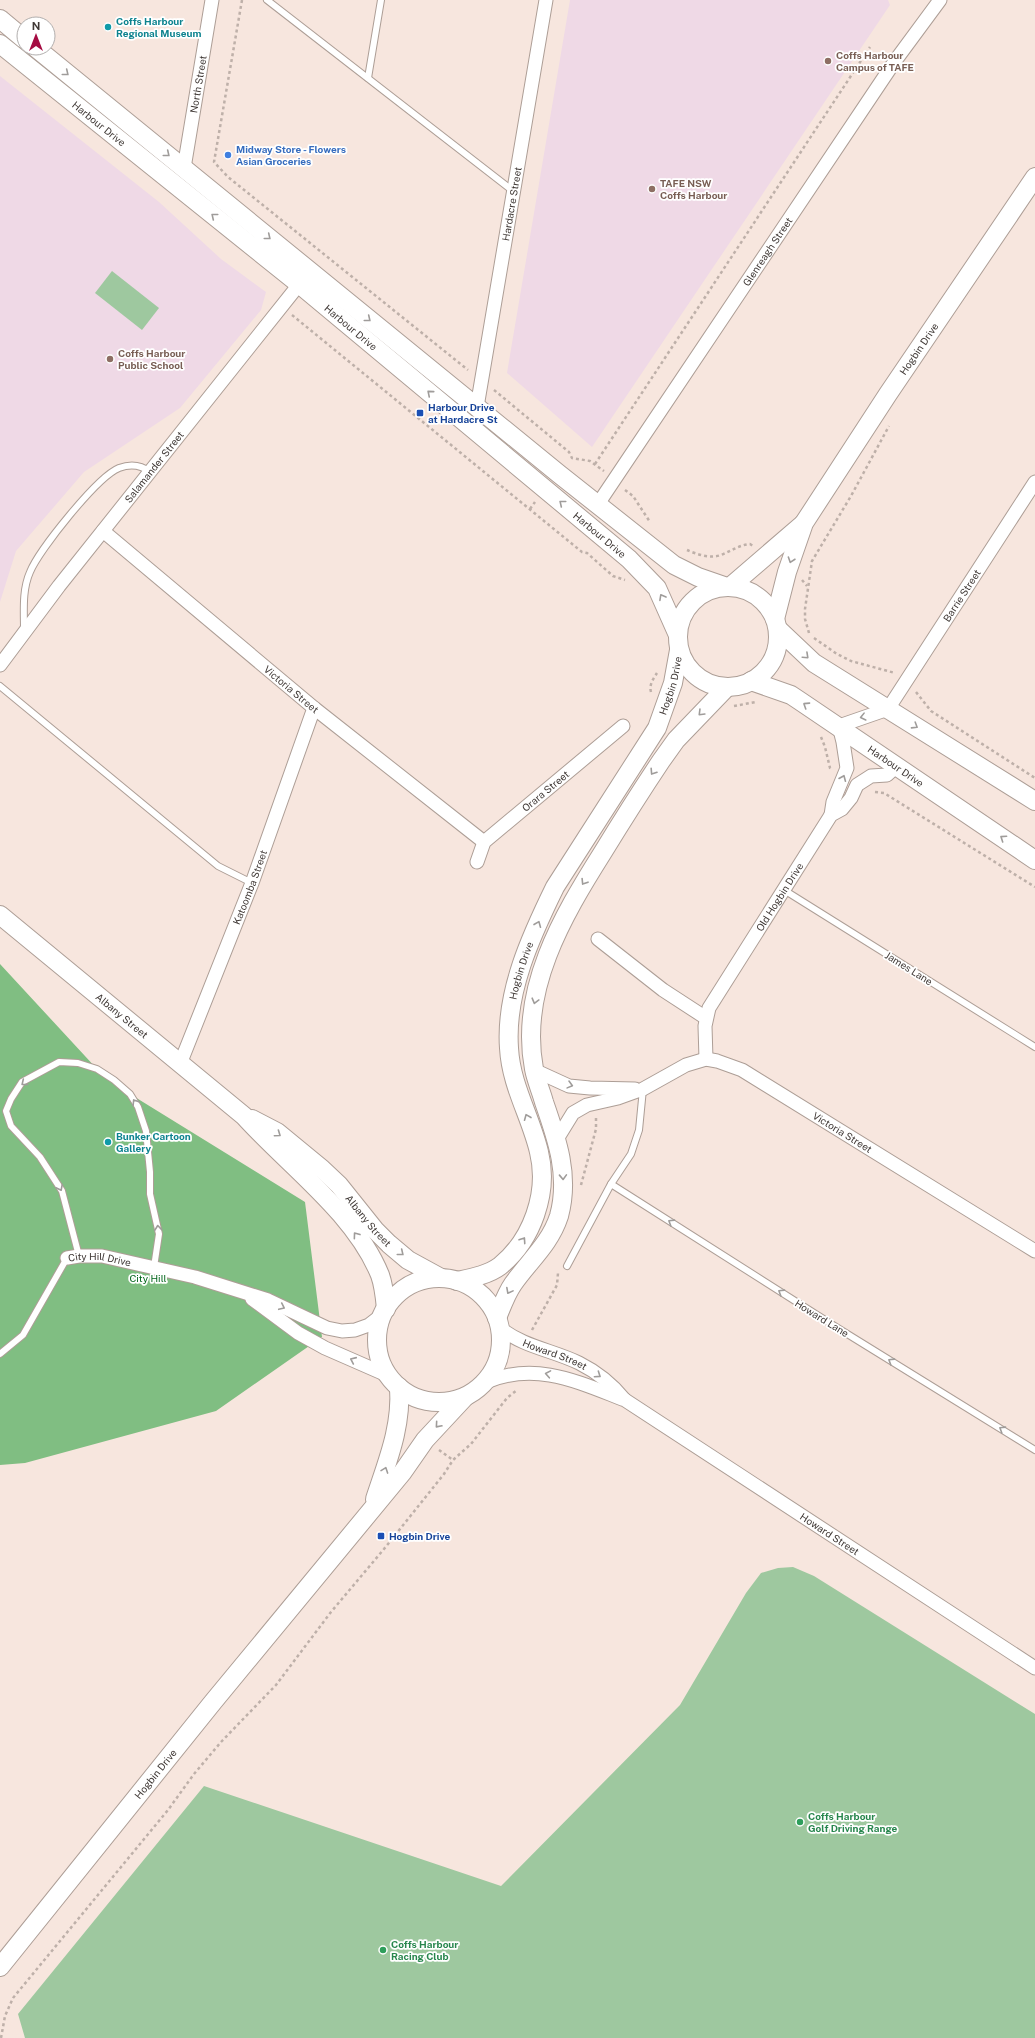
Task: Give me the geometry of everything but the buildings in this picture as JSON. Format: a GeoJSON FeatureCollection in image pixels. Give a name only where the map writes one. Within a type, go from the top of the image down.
{"type":"FeatureCollection","features":[{"type":"Feature","properties":{"kind":"main road"},"geometry":{"type":"LineString","coordinates":[[0,19],[16,32]]}},
{"type":"Feature","properties":{"kind":"main road","name":"Harbour Drive"},"geometry":{"type":"LineString","coordinates":[[0,44],[304,278],[477,407],[674,565],[698,577],[727,586]]}},
{"type":"Feature","properties":{"kind":"main road","name":"Harbour Drive"},"geometry":{"type":"LineString","coordinates":[[46,56],[184,168],[304,278],[630,559],[657,588],[678,642]]}},
{"type":"Feature","properties":{"kind":"main road","name":"Hogbin Drive"},"geometry":{"type":"LineString","coordinates":[[776,624],[787,572],[804,523],[897,381],[1035,177]]}},
{"type":"Feature","properties":{"kind":"main road","name":"Hogbin Drive"},"geometry":{"type":"LineString","coordinates":[[727,586],[762,559],[804,523]]}},
{"type":"Feature","properties":{"kind":"main road"},"geometry":{"type":"LineString","coordinates":[[727,586],[745,590],[758,596],[768,606],[776,624],[778,645],[773,660],[763,672],[751,681],[739,686],[727,687],[711,684],[697,676],[686,665],[678,642],[680,619],[687,607],[697,597],[710,590],[727,586]]}},
{"type":"Feature","properties":{"kind":"main road"},"geometry":{"type":"LineString","coordinates":[[776,624],[814,663],[1034,799]]}},
{"type":"Feature","properties":{"kind":"main road","name":"Hogbin Drive"},"geometry":{"type":"LineString","coordinates":[[449,1280],[479,1276],[499,1267],[516,1250],[528,1233],[536,1214],[542,1175],[540,1153],[517,1091],[512,1071],[509,1048],[509,1023],[516,985],[524,959],[541,915],[555,887],[657,728],[666,708],[673,682],[678,642]]}},
{"type":"Feature","properties":{"kind":"main road","name":"Harbour Drive"},"geometry":{"type":"LineString","coordinates":[[751,681],[791,695],[839,726],[1035,860]]}},
{"type":"Feature","properties":{"kind":"main road","name":"Hogbin Drive"},"geometry":{"type":"LineString","coordinates":[[499,1323],[513,1284],[538,1254],[559,1216],[563,1196],[563,1174],[557,1138],[534,1070],[531,1039],[532,1012],[546,959],[570,905],[636,799],[676,740],[727,687]]}},
{"type":"Feature","properties":{"kind":"main road","name":"Albany Street"},"geometry":{"type":"LineString","coordinates":[[0,915],[244,1116],[268,1142],[330,1202],[355,1233],[369,1254],[380,1276],[384,1312]]}},
{"type":"Feature","properties":{"kind":"main road","name":"Albany Street"},"geometry":{"type":"LineString","coordinates":[[244,1116],[277,1132],[339,1185],[375,1230],[408,1260],[449,1280]]}},
{"type":"Feature","properties":{"kind":"main road"},"geometry":{"type":"LineString","coordinates":[[425,1280],[449,1280],[474,1289],[488,1302],[499,1323],[501,1348],[496,1366],[486,1382],[476,1391],[465,1397],[448,1402],[430,1402],[414,1397],[394,1382],[379,1357],[377,1336],[384,1312],[396,1296],[410,1286],[425,1280]]}},
{"type":"Feature","properties":{"kind":"main road","name":"Hogbin Drive"},"geometry":{"type":"LineString","coordinates":[[372,1507],[388,1463],[396,1432],[400,1404],[394,1382]]}},
{"type":"Feature","properties":{"kind":"main road","name":"Hogbin Drive"},"geometry":{"type":"LineString","coordinates":[[0,1967],[372,1507],[402,1473],[425,1440],[465,1397]]}},
{"type":"Feature","properties":{"kind":"street","name":"North Street"},"geometry":{"type":"LineString","coordinates":[[184,168],[212,0]]}},
{"type":"Feature","properties":{"kind":"street","name":"Hardacre Street"},"geometry":{"type":"LineString","coordinates":[[477,407],[546,0]]}},
{"type":"Feature","properties":{"kind":"street","name":"Glenreagh Street"},"geometry":{"type":"LineString","coordinates":[[598,504],[895,61],[940,0]]}},
{"type":"Feature","properties":{"kind":"street","name":"Salamander Street"},"geometry":{"type":"LineString","coordinates":[[0,665],[103,531],[304,278]]}},
{"type":"Feature","properties":{"kind":"street","name":"Barrie Street"},"geometry":{"type":"LineString","coordinates":[[888,709],[1035,482]]}},
{"type":"Feature","properties":{"kind":"street","name":"Victoria Street"},"geometry":{"type":"LineString","coordinates":[[103,531],[314,708],[484,842]]}},
{"type":"Feature","properties":{"kind":"street","name":"Katoomba Street"},"geometry":{"type":"LineString","coordinates":[[180,1064],[252,883],[314,708]]}},
{"type":"Feature","properties":{"kind":"street"},"geometry":{"type":"LineString","coordinates":[[831,815],[833,802],[847,768],[839,726],[888,709]]}},
{"type":"Feature","properties":{"kind":"street","name":"Orara Street"},"geometry":{"type":"LineString","coordinates":[[484,842],[623,726]]}},
{"type":"Feature","properties":{"kind":"street","name":"Old Hogbin Drive"},"geometry":{"type":"LineString","coordinates":[[706,1059],[706,1018],[709,1008],[831,815],[842,809],[851,798],[858,785],[871,776],[887,775],[897,766]]}},
{"type":"Feature","properties":{"kind":"street"},"geometry":{"type":"LineString","coordinates":[[477,862],[484,842]]}},
{"type":"Feature","properties":{"kind":"street"},"geometry":{"type":"LineString","coordinates":[[598,939],[663,990],[706,1018]]}},
{"type":"Feature","properties":{"kind":"street","name":"Victoria Street"},"geometry":{"type":"LineString","coordinates":[[706,1059],[717,1061],[742,1070],[1035,1250]]}},
{"type":"Feature","properties":{"kind":"street"},"geometry":{"type":"LineString","coordinates":[[557,1138],[573,1113],[587,1105],[618,1098],[643,1089],[686,1065],[706,1059]]}},
{"type":"Feature","properties":{"kind":"street"},"geometry":{"type":"LineString","coordinates":[[534,1070],[569,1086],[643,1089]]}},
{"type":"Feature","properties":{"kind":"street","name":"City Hill Drive"},"geometry":{"type":"LineString","coordinates":[[73,1257],[102,1256],[154,1267],[216,1283],[245,1294],[268,1300],[327,1328],[342,1331],[355,1330],[369,1325],[384,1312]]}},
{"type":"Feature","properties":{"kind":"street","name":"City Hill Drive"},"geometry":{"type":"LineString","coordinates":[[245,1294],[298,1333],[394,1382]]}},
{"type":"Feature","properties":{"kind":"street","name":"Howard Street"},"geometry":{"type":"LineString","coordinates":[[499,1323],[512,1338],[529,1346],[578,1362],[597,1373],[610,1383],[625,1400]]}},
{"type":"Feature","properties":{"kind":"street","name":"Howard Street"},"geometry":{"type":"LineString","coordinates":[[486,1382],[509,1374],[526,1372],[541,1373],[562,1377],[625,1400],[1029,1659],[1035,1668]]}},
{"type":"Feature","properties":{"kind":"lane"},"geometry":{"type":"LineString","coordinates":[[267,0],[514,191]]}},
{"type":"Feature","properties":{"kind":"lane"},"geometry":{"type":"LineString","coordinates":[[368,78],[381,0]]}},
{"type":"Feature","properties":{"kind":"lane"},"geometry":{"type":"LineString","coordinates":[[24,633],[25,591],[28,577],[35,562],[57,532],[90,493],[111,473],[122,467],[133,466],[141,466],[150,472]]}},
{"type":"Feature","properties":{"kind":"lane"},"geometry":{"type":"LineString","coordinates":[[0,686],[218,866],[252,883]]}},
{"type":"Feature","properties":{"kind":"lane","name":"James Lane"},"geometry":{"type":"LineString","coordinates":[[783,889],[1035,1047]]}},
{"type":"Feature","properties":{"kind":"lane"},"geometry":{"type":"LineString","coordinates":[[73,1257],[62,1191],[40,1157],[11,1126],[7,1115],[11,1099],[22,1082],[59,1062],[78,1063],[97,1069],[114,1080],[130,1094],[138,1107],[146,1131],[150,1172],[150,1194],[157,1217],[159,1234],[154,1267]]}},
{"type":"Feature","properties":{"kind":"lane"},"geometry":{"type":"LineString","coordinates":[[567,1266],[611,1184],[631,1154],[639,1130],[643,1089]]}},
{"type":"Feature","properties":{"kind":"lane","name":"Howard Lane"},"geometry":{"type":"LineString","coordinates":[[611,1184],[836,1327],[1035,1450]]}},
{"type":"Feature","properties":{"kind":"lane","name":"City Hill Drive"},"geometry":{"type":"LineString","coordinates":[[0,1354],[23,1335],[73,1257]]}},
{"type":"Feature","properties":{"kind":"path"},"geometry":{"type":"LineString","coordinates":[[242,0],[214,162],[228,177],[309,240],[455,360],[482,379],[569,452],[572,458],[595,464],[616,479],[633,496],[651,524]]}},
{"type":"Feature","properties":{"kind":"path"},"geometry":{"type":"LineString","coordinates":[[595,464],[870,47]]}},
{"type":"Feature","properties":{"kind":"path"},"geometry":{"type":"LineString","coordinates":[[282,307],[582,552],[587,553],[613,576],[626,581]]}},
{"type":"Feature","properties":{"kind":"path"},"geometry":{"type":"LineString","coordinates":[[891,423],[852,496],[812,561],[807,586],[805,609],[808,632],[837,654],[852,661],[889,670],[905,681],[919,694],[932,711],[1035,778]]}},
{"type":"Feature","properties":{"kind":"path"},"geometry":{"type":"LineString","coordinates":[[530,509],[536,501]]}},
{"type":"Feature","properties":{"kind":"path"},"geometry":{"type":"LineString","coordinates":[[683,549],[706,556],[719,556],[744,544],[750,544],[762,559]]}},
{"type":"Feature","properties":{"kind":"path"},"geometry":{"type":"LineString","coordinates":[[787,572],[805,582],[807,586]]}},
{"type":"Feature","properties":{"kind":"path"},"geometry":{"type":"LineString","coordinates":[[658,671],[650,688],[652,696],[666,708]]}},
{"type":"Feature","properties":{"kind":"path"},"geometry":{"type":"LineString","coordinates":[[872,792],[884,793],[1035,887]]}},
{"type":"Feature","properties":{"kind":"shaded area","name":"TAFE NSW Coffs Harbour"},"geometry":{"type":"Polygon","coordinates":[[[570,0],[888,0],[890,5],[592,447],[507,373],[570,0]]]}},
{"type":"Feature","properties":{"kind":"shaded area","name":"Coffs Harbour Public School"},"geometry":{"type":"Polygon","coordinates":[[[0,76],[159,202],[221,259],[266,292],[261,310],[180,408],[84,472],[16,551],[0,602],[0,76]]]}},
{"type":"Feature","properties":{"kind":"green space"},"geometry":{"type":"Polygon","coordinates":[[[112,271],[159,308],[142,330],[95,293],[112,271]]]}},
{"type":"Feature","properties":{"kind":"green space","name":"City Hill"},"geometry":{"type":"Polygon","coordinates":[[[0,964],[97,1069],[130,1094],[305,1202],[322,1337],[216,1411],[25,1463],[0,1465],[0,964]]]}},
{"type":"Feature","properties":{"kind":"green space"},"geometry":{"type":"Polygon","coordinates":[[[793,1567],[814,1576],[1035,1714],[1035,2038],[25,2038],[18,2014],[204,1786],[501,1886],[680,1705],[746,1593],[761,1573],[778,1568],[793,1567]]]}},
{"type":"Feature","properties":{"kind":"place","name":"Coffs Harbour Regional Museum"},"geometry":{"type":"Point","coordinates":[108,27]}},
{"type":"Feature","properties":{"kind":"place","name":"Coffs Harbour Campus of TAFE"},"geometry":{"type":"Point","coordinates":[828,61]}},
{"type":"Feature","properties":{"kind":"place","name":"Midway Store - Flowers Asian Groceries"},"geometry":{"type":"Point","coordinates":[228,155]}},
{"type":"Feature","properties":{"kind":"place","name":"TAFE NSW Coffs Harbour"},"geometry":{"type":"Point","coordinates":[652,189]}},
{"type":"Feature","properties":{"kind":"place","name":"Coffs Harbour Public School"},"geometry":{"type":"Point","coordinates":[110,359]}},
{"type":"Feature","properties":{"kind":"place","name":"Harbour Drive at Hardacre St"},"geometry":{"type":"Point","coordinates":[420,413]}},
{"type":"Feature","properties":{"kind":"place","name":"Bunker Cartoon Gallery"},"geometry":{"type":"Point","coordinates":[108,1142]}},
{"type":"Feature","properties":{"kind":"place","name":"Hogbin Drive"},"geometry":{"type":"Point","coordinates":[381,1536]}},
{"type":"Feature","properties":{"kind":"place","name":"Coffs Harbour Golf Driving Range"},"geometry":{"type":"Point","coordinates":[800,1822]}},
{"type":"Feature","properties":{"kind":"place","name":"Coffs Harbour Racing Club"},"geometry":{"type":"Point","coordinates":[383,1950]}}]}
